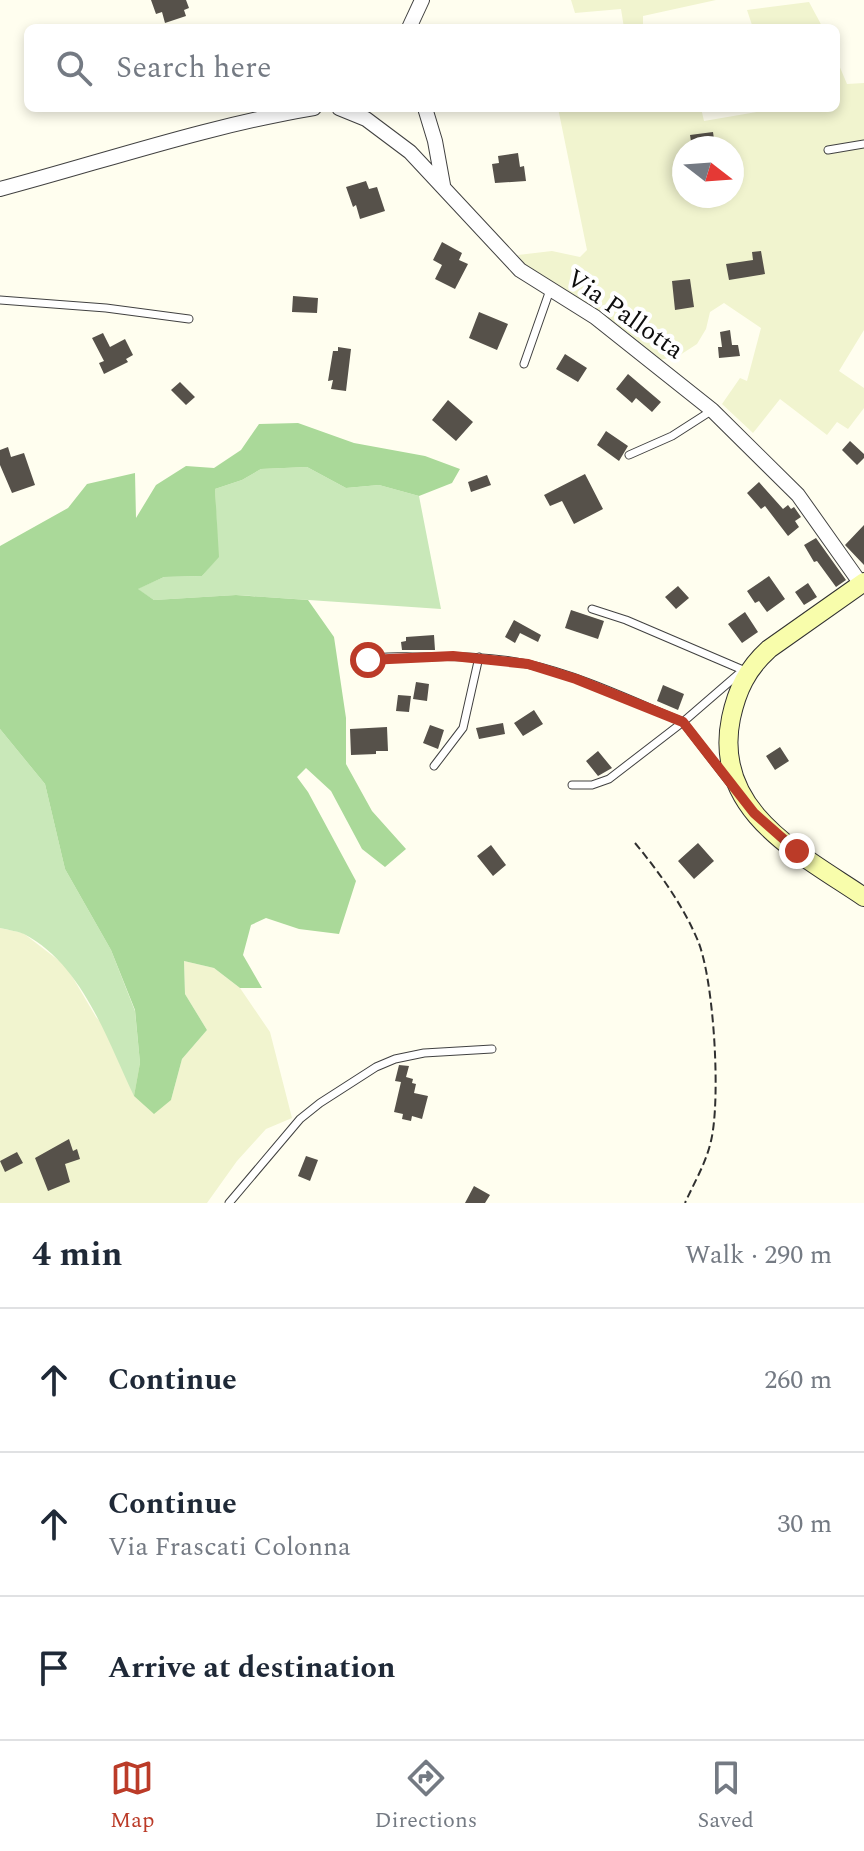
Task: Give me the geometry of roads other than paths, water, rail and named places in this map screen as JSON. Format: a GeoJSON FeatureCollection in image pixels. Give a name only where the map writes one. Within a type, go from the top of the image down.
{"type":"FeatureCollection","features":[{"type":"Feature","properties":{"kind":"street"},"geometry":{"type":"LineString","coordinates":[[411,24],[422,0]]}},
{"type":"Feature","properties":{"kind":"street"},"geometry":{"type":"LineString","coordinates":[[0,189],[169,140],[292,112]]}},
{"type":"Feature","properties":{"kind":"street","name":"Via Pallotta"},"geometry":{"type":"LineString","coordinates":[[349,112],[362,117],[398,143],[443,186],[510,261],[611,328],[712,410],[798,495],[862,583]]}},
{"type":"Feature","properties":{"kind":"street"},"geometry":{"type":"LineString","coordinates":[[426,112],[443,186]]}},
{"type":"Feature","properties":{"kind":"street"},"geometry":{"type":"LineString","coordinates":[[862,583],[769,649],[742,682],[728,735],[731,774],[754,813],[787,844],[864,897]]}},
{"type":"Feature","properties":{"kind":"lane"},"geometry":{"type":"LineString","coordinates":[[828,150],[864,144]]}},
{"type":"Feature","properties":{"kind":"lane"},"geometry":{"type":"LineString","coordinates":[[524,364],[550,290]]}},
{"type":"Feature","properties":{"kind":"lane"},"geometry":{"type":"LineString","coordinates":[[0,300],[106,308],[189,319]]}},
{"type":"Feature","properties":{"kind":"lane"},"geometry":{"type":"LineString","coordinates":[[629,455],[672,436],[712,410]]}},
{"type":"Feature","properties":{"kind":"lane"},"geometry":{"type":"LineString","coordinates":[[592,609],[626,620],[743,670]]}},
{"type":"Feature","properties":{"kind":"lane"},"geometry":{"type":"LineString","coordinates":[[572,785],[592,785],[609,779],[683,722],[769,649]]}},
{"type":"Feature","properties":{"kind":"lane"},"geometry":{"type":"LineString","coordinates":[[357,666],[376,657],[479,657],[553,671],[683,722],[754,813]]}},
{"type":"Feature","properties":{"kind":"lane"},"geometry":{"type":"LineString","coordinates":[[434,766],[463,728],[479,657]]}},
{"type":"Feature","properties":{"kind":"lane"},"geometry":{"type":"LineString","coordinates":[[229,1203],[300,1119],[376,1067],[424,1053],[492,1049]]}}]}
